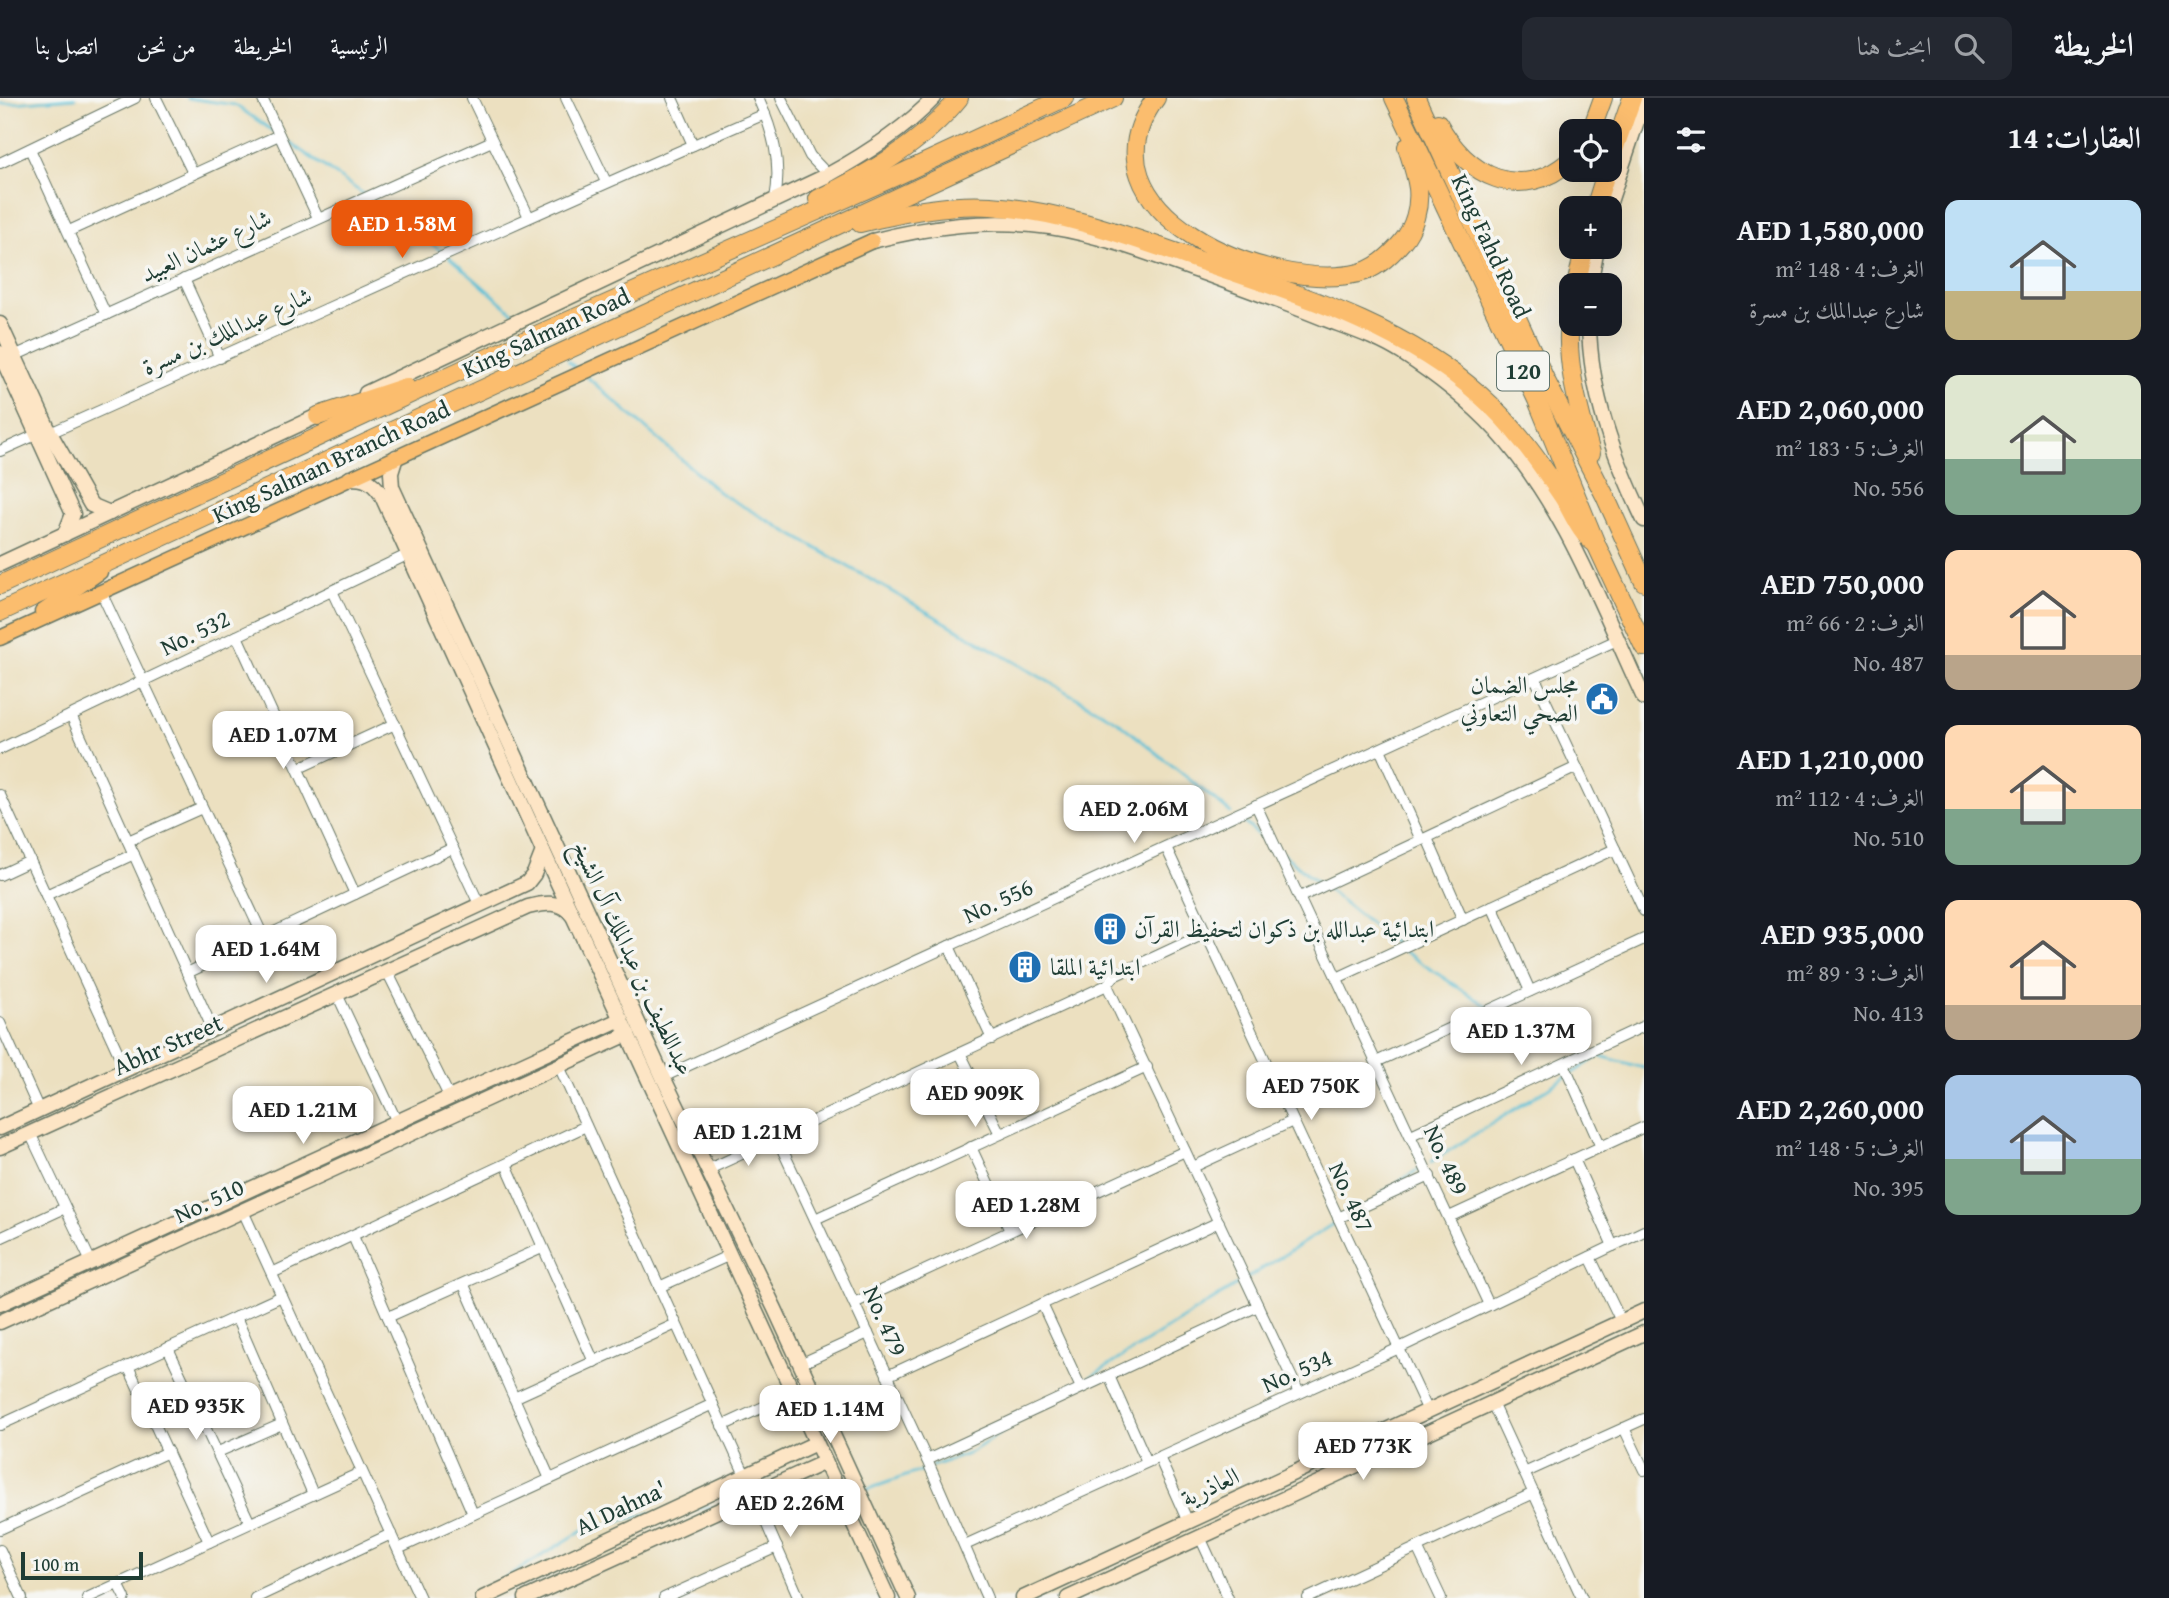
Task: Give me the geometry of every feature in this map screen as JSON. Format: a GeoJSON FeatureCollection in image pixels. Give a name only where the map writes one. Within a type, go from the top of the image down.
{"type":"FeatureCollection","features":[{"type":"Feature","properties":{"kind":"highway"},"geometry":{"type":"LineString","coordinates":[[541,334],[867,174],[903,150],[959,98]]}},
{"type":"Feature","properties":{"kind":"highway","name":"King Salman Road"},"geometry":{"type":"LineString","coordinates":[[0,585],[541,334],[894,177],[1063,98]]}},
{"type":"Feature","properties":{"kind":"highway","name":"King Salman Road"},"geometry":{"type":"LineString","coordinates":[[0,612],[1113,98]]}},
{"type":"Feature","properties":{"kind":"highway"},"geometry":{"type":"LineString","coordinates":[[1156,98],[1145,113],[1137,135],[1134,156],[1138,177],[1153,204],[1185,231],[1224,253],[1289,274],[1329,277],[1362,273],[1389,257],[1407,236],[1416,215],[1418,189],[1396,104]]}},
{"type":"Feature","properties":{"kind":"highway","name":"King Fahd Road"},"geometry":{"type":"LineString","coordinates":[[1416,98],[1545,379],[1600,486],[1644,583]]}},
{"type":"Feature","properties":{"kind":"highway"},"geometry":{"type":"LineString","coordinates":[[1422,98],[1433,111],[1447,139],[1464,160],[1477,170],[1495,178],[1527,181],[1543,178],[1559,170]]}},
{"type":"Feature","properties":{"kind":"highway"},"geometry":{"type":"LineString","coordinates":[[1595,119],[1603,98]]}},
{"type":"Feature","properties":{"kind":"highway"},"geometry":{"type":"LineString","coordinates":[[1622,127],[1632,98]]}},
{"type":"Feature","properties":{"kind":"highway","name":"King Fahd Road"},"geometry":{"type":"LineString","coordinates":[[1396,104],[1537,400],[1596,544],[1644,647]]}},
{"type":"Feature","properties":{"kind":"highway"},"geometry":{"type":"LineString","coordinates":[[819,233],[942,207],[988,205],[1031,210],[1074,219],[1289,291],[1383,330],[1436,362],[1479,394],[1520,436],[1564,498],[1588,539],[1596,544]]}},
{"type":"Feature","properties":{"kind":"highway"},"geometry":{"type":"LineString","coordinates":[[1570,336],[1579,408],[1600,486]]}},
{"type":"Feature","properties":{"kind":"highway"},"geometry":{"type":"LineString","coordinates":[[318,416],[486,361]]}},
{"type":"Feature","properties":{"kind":"main road","name":"King Salman Branch Road"},"geometry":{"type":"LineString","coordinates":[[6,636],[872,241]]}},
{"type":"Feature","properties":{"kind":"main road"},"geometry":{"type":"LineString","coordinates":[[6,636],[124,556]]}},
{"type":"Feature","properties":{"kind":"street"},"geometry":{"type":"LineString","coordinates":[[0,163],[135,98]]}},
{"type":"Feature","properties":{"kind":"street"},"geometry":{"type":"LineString","coordinates":[[156,98],[193,173]]}},
{"type":"Feature","properties":{"kind":"street"},"geometry":{"type":"LineString","coordinates":[[262,98],[318,218]]}},
{"type":"Feature","properties":{"kind":"street"},"geometry":{"type":"LineString","coordinates":[[472,98],[529,217]]}},
{"type":"Feature","properties":{"kind":"street"},"geometry":{"type":"LineString","coordinates":[[566,98],[606,181]]}},
{"type":"Feature","properties":{"kind":"street"},"geometry":{"type":"LineString","coordinates":[[672,98],[693,145]]}},
{"type":"Feature","properties":{"kind":"street"},"geometry":{"type":"LineString","coordinates":[[758,98],[776,145],[778,185],[775,199]]}},
{"type":"Feature","properties":{"kind":"street"},"geometry":{"type":"LineString","coordinates":[[781,98],[810,156],[828,175]]}},
{"type":"Feature","properties":{"kind":"street","name":"King Salman Branch Road"},"geometry":{"type":"LineString","coordinates":[[0,564],[828,175],[894,134],[934,98]]}},
{"type":"Feature","properties":{"kind":"street"},"geometry":{"type":"LineString","coordinates":[[1612,196],[1644,100]]}},
{"type":"Feature","properties":{"kind":"street","name":"شارع عبدالملك بن مسرة"},"geometry":{"type":"LineString","coordinates":[[0,451],[220,358],[606,181],[765,114]]}},
{"type":"Feature","properties":{"kind":"street"},"geometry":{"type":"LineString","coordinates":[[69,231],[279,135]]}},
{"type":"Feature","properties":{"kind":"street","name":"شارع عثمان العبيد"},"geometry":{"type":"LineString","coordinates":[[7,354],[106,315],[492,141]]}},
{"type":"Feature","properties":{"kind":"street"},"geometry":{"type":"LineString","coordinates":[[30,149],[106,315]]}},
{"type":"Feature","properties":{"kind":"street"},"geometry":{"type":"LineString","coordinates":[[872,241],[931,227],[987,222],[1083,233],[1168,260],[1271,298],[1401,352],[1465,401],[1495,429],[1538,485],[1575,548],[1644,698]]}},
{"type":"Feature","properties":{"kind":"street"},"geometry":{"type":"LineString","coordinates":[[184,279],[220,358]]}},
{"type":"Feature","properties":{"kind":"street"},"geometry":{"type":"LineString","coordinates":[[0,324],[7,354],[44,433],[73,514],[65,534]]}},
{"type":"Feature","properties":{"kind":"street"},"geometry":{"type":"LineString","coordinates":[[1590,336],[1599,404],[1619,468],[1644,520]]}},
{"type":"Feature","properties":{"kind":"street"},"geometry":{"type":"LineString","coordinates":[[44,433],[91,505],[110,513]]}},
{"type":"Feature","properties":{"kind":"street"},"geometry":{"type":"LineString","coordinates":[[350,478],[362,478],[387,490],[396,457]]}},
{"type":"Feature","properties":{"kind":"street","name":"عبداللطيف بن عبدالملك آل الشيخ"},"geometry":{"type":"LineString","coordinates":[[387,490],[409,554],[579,926],[614,1023],[612,1025],[619,1028],[621,1037],[730,1255],[816,1443],[818,1464],[845,1504],[888,1598]]}},
{"type":"Feature","properties":{"kind":"street","name":"عبداللطيف بن عبدالملك آل الشيخ"},"geometry":{"type":"LineString","coordinates":[[387,490],[775,1309],[908,1598]]}},
{"type":"Feature","properties":{"kind":"street","name":"No. 532"},"geometry":{"type":"LineString","coordinates":[[0,749],[409,554]]}},
{"type":"Feature","properties":{"kind":"street"},"geometry":{"type":"LineString","coordinates":[[332,591],[480,906]]}},
{"type":"Feature","properties":{"kind":"street"},"geometry":{"type":"LineString","coordinates":[[101,593],[263,936]]}},
{"type":"Feature","properties":{"kind":"street"},"geometry":{"type":"LineString","coordinates":[[237,636],[355,894]]}},
{"type":"Feature","properties":{"kind":"street","name":"No. 556"},"geometry":{"type":"LineString","coordinates":[[663,1077],[1617,640]]}},
{"type":"Feature","properties":{"kind":"street"},"geometry":{"type":"LineString","coordinates":[[1535,678],[1644,911]]}},
{"type":"Feature","properties":{"kind":"street"},"geometry":{"type":"LineString","coordinates":[[71,715],[213,1030]]}},
{"type":"Feature","properties":{"kind":"street"},"geometry":{"type":"LineString","coordinates":[[299,768],[395,724]]}},
{"type":"Feature","properties":{"kind":"street"},"geometry":{"type":"LineString","coordinates":[[1380,749],[1463,920]]}},
{"type":"Feature","properties":{"kind":"street"},"geometry":{"type":"LineString","coordinates":[[1300,897],[1575,768]]}},
{"type":"Feature","properties":{"kind":"street"},"geometry":{"type":"LineString","coordinates":[[0,795],[126,1070]]}},
{"type":"Feature","properties":{"kind":"street","name":"No. 489"},"geometry":{"type":"LineString","coordinates":[[1256,805],[1489,1305]]}},
{"type":"Feature","properties":{"kind":"street"},"geometry":{"type":"LineString","coordinates":[[128,841],[202,808]]}},
{"type":"Feature","properties":{"kind":"street","name":"No. 487"},"geometry":{"type":"LineString","coordinates":[[1166,847],[1428,1411]]}},
{"type":"Feature","properties":{"kind":"street"},"geometry":{"type":"LineString","coordinates":[[187,973],[453,848]]}},
{"type":"Feature","properties":{"kind":"street"},"geometry":{"type":"LineString","coordinates":[[1337,978],[1615,849]]}},
{"type":"Feature","properties":{"kind":"street","name":"Abhr Street"},"geometry":{"type":"LineString","coordinates":[[0,1128],[515,890],[527,883],[534,874],[543,851]]}},
{"type":"Feature","properties":{"kind":"street"},"geometry":{"type":"LineString","coordinates":[[46,895],[134,854]]}},
{"type":"Feature","properties":{"kind":"street"},"geometry":{"type":"LineString","coordinates":[[0,875],[30,861]]}},
{"type":"Feature","properties":{"kind":"street"},"geometry":{"type":"LineString","coordinates":[[515,890],[530,891],[533,902],[528,907]]}},
{"type":"Feature","properties":{"kind":"street","name":"Abhr Street"},"geometry":{"type":"LineString","coordinates":[[0,1147],[528,907],[548,902],[566,908],[579,926]]}},
{"type":"Feature","properties":{"kind":"street"},"geometry":{"type":"LineString","coordinates":[[1492,906],[1530,991]]}},
{"type":"Feature","properties":{"kind":"street"},"geometry":{"type":"LineString","coordinates":[[707,1170],[1107,985],[1114,976],[1206,933]]}},
{"type":"Feature","properties":{"kind":"street"},"geometry":{"type":"LineString","coordinates":[[1376,1062],[1644,939]]}},
{"type":"Feature","properties":{"kind":"street"},"geometry":{"type":"LineString","coordinates":[[949,946],[992,1039]]}},
{"type":"Feature","properties":{"kind":"street"},"geometry":{"type":"LineString","coordinates":[[387,971],[450,1098]]}},
{"type":"Feature","properties":{"kind":"street"},"geometry":{"type":"LineString","coordinates":[[1107,985],[1298,1394]]}},
{"type":"Feature","properties":{"kind":"street"},"geometry":{"type":"LineString","coordinates":[[337,994],[397,1122]]}},
{"type":"Feature","properties":{"kind":"street"},"geometry":{"type":"LineString","coordinates":[[0,1023],[39,1110]]}},
{"type":"Feature","properties":{"kind":"street","name":"No. 510"},"geometry":{"type":"LineString","coordinates":[[0,1304],[614,1023]]}},
{"type":"Feature","properties":{"kind":"street"},"geometry":{"type":"LineString","coordinates":[[1411,1135],[1644,1026]]}},
{"type":"Feature","properties":{"kind":"street","name":"No. 510"},"geometry":{"type":"LineString","coordinates":[[0,1322],[621,1037]]}},
{"type":"Feature","properties":{"kind":"street"},"geometry":{"type":"LineString","coordinates":[[960,1053],[1000,1135]]}},
{"type":"Feature","properties":{"kind":"street"},"geometry":{"type":"LineString","coordinates":[[1564,1064],[1601,1147]]}},
{"type":"Feature","properties":{"kind":"street"},"geometry":{"type":"LineString","coordinates":[[559,1066],[745,1475]]}},
{"type":"Feature","properties":{"kind":"street"},"geometry":{"type":"LineString","coordinates":[[816,1219],[1147,1067]]}},
{"type":"Feature","properties":{"kind":"street"},"geometry":{"type":"LineString","coordinates":[[1193,1167],[1293,1121]]}},
{"type":"Feature","properties":{"kind":"street"},"geometry":{"type":"LineString","coordinates":[[272,1273],[586,1126]]}},
{"type":"Feature","properties":{"kind":"street"},"geometry":{"type":"LineString","coordinates":[[1449,1217],[1644,1128]]}},
{"type":"Feature","properties":{"kind":"street"},"geometry":{"type":"LineString","coordinates":[[30,1133],[91,1262]]}},
{"type":"Feature","properties":{"kind":"street","name":"No. 479"},"geometry":{"type":"LineString","coordinates":[[777,1138],[927,1460],[987,1598]]}},
{"type":"Feature","properties":{"kind":"street"},"geometry":{"type":"LineString","coordinates":[[971,1147],[1010,1231]]}},
{"type":"Feature","properties":{"kind":"street"},"geometry":{"type":"LineString","coordinates":[[854,1303],[1185,1151]]}},
{"type":"Feature","properties":{"kind":"street"},"geometry":{"type":"LineString","coordinates":[[1574,1160],[1613,1246]]}},
{"type":"Feature","properties":{"kind":"street"},"geometry":{"type":"LineString","coordinates":[[506,1164],[594,1362]]}},
{"type":"Feature","properties":{"kind":"street"},"geometry":{"type":"LineString","coordinates":[[1338,1218],[1430,1176]]}},
{"type":"Feature","properties":{"kind":"street"},"geometry":{"type":"LineString","coordinates":[[236,1196],[420,1598]]}},
{"type":"Feature","properties":{"kind":"street"},"geometry":{"type":"LineString","coordinates":[[0,1238],[65,1208]]}},
{"type":"Feature","properties":{"kind":"street"},"geometry":{"type":"LineString","coordinates":[[887,1376],[1219,1222]]}},
{"type":"Feature","properties":{"kind":"street","name":"No. 534"},"geometry":{"type":"LineString","coordinates":[[965,1545],[1397,1349],[1644,1231]]}},
{"type":"Feature","properties":{"kind":"street"},"geometry":{"type":"LineString","coordinates":[[353,1236],[473,1514]]}},
{"type":"Feature","properties":{"kind":"street"},"geometry":{"type":"LineString","coordinates":[[388,1317],[542,1248]]}},
{"type":"Feature","properties":{"kind":"street"},"geometry":{"type":"LineString","coordinates":[[659,1287],[730,1255]]}},
{"type":"Feature","properties":{"kind":"street"},"geometry":{"type":"LineString","coordinates":[[1590,1257],[1621,1321]]}},
{"type":"Feature","properties":{"kind":"street"},"geometry":{"type":"LineString","coordinates":[[464,1285],[550,1479]]}},
{"type":"Feature","properties":{"kind":"street"},"geometry":{"type":"LineString","coordinates":[[0,1425],[282,1296]]}},
{"type":"Feature","properties":{"kind":"street"},"geometry":{"type":"LineString","coordinates":[[1042,1304],[1081,1388]]}},
{"type":"Feature","properties":{"kind":"street"},"geometry":{"type":"LineString","coordinates":[[927,1460],[1258,1306]]}},
{"type":"Feature","properties":{"kind":"street"},"geometry":{"type":"LineString","coordinates":[[758,1317],[775,1309]]}},
{"type":"Feature","properties":{"kind":"street","name":"العاذرية"},"geometry":{"type":"LineString","coordinates":[[1023,1598],[1644,1311]]}},
{"type":"Feature","properties":{"kind":"street"},"geometry":{"type":"LineString","coordinates":[[236,1317],[313,1494]]}},
{"type":"Feature","properties":{"kind":"street"},"geometry":{"type":"LineString","coordinates":[[514,1398],[676,1324]]}},
{"type":"Feature","properties":{"kind":"street"},"geometry":{"type":"LineString","coordinates":[[800,1364],[868,1334]]}},
{"type":"Feature","properties":{"kind":"street","name":"العاذرية"},"geometry":{"type":"LineString","coordinates":[[1068,1598],[1644,1334]]}},
{"type":"Feature","properties":{"kind":"street"},"geometry":{"type":"LineString","coordinates":[[168,1348],[250,1523]]}},
{"type":"Feature","properties":{"kind":"street"},"geometry":{"type":"LineString","coordinates":[[128,1366],[209,1542]]}},
{"type":"Feature","properties":{"kind":"street"},"geometry":{"type":"LineString","coordinates":[[1110,1376],[1147,1462]]}},
{"type":"Feature","properties":{"kind":"street"},"geometry":{"type":"LineString","coordinates":[[1481,1387],[1582,1598]]}},
{"type":"Feature","properties":{"kind":"street"},"geometry":{"type":"LineString","coordinates":[[722,1426],[794,1393]]}},
{"type":"Feature","properties":{"kind":"street"},"geometry":{"type":"LineString","coordinates":[[398,1549],[713,1404]]}},
{"type":"Feature","properties":{"kind":"street"},"geometry":{"type":"LineString","coordinates":[[1524,1473],[1644,1419]]}},
{"type":"Feature","properties":{"kind":"street"},"geometry":{"type":"LineString","coordinates":[[218,1452],[282,1424]]}},
{"type":"Feature","properties":{"kind":"street"},"geometry":{"type":"LineString","coordinates":[[1624,1428],[1644,1470]]}},
{"type":"Feature","properties":{"kind":"street","name":"Al Dahna'"},"geometry":{"type":"LineString","coordinates":[[482,1598],[816,1443]]}},
{"type":"Feature","properties":{"kind":"street"},"geometry":{"type":"LineString","coordinates":[[801,1450],[815,1454],[818,1464]]}},
{"type":"Feature","properties":{"kind":"street"},"geometry":{"type":"LineString","coordinates":[[0,1529],[169,1452]]}},
{"type":"Feature","properties":{"kind":"street"},"geometry":{"type":"LineString","coordinates":[[1159,1457],[1188,1522]]}},
{"type":"Feature","properties":{"kind":"street","name":"Al Dahna'"},"geometry":{"type":"LineString","coordinates":[[526,1598],[818,1464]]}},
{"type":"Feature","properties":{"kind":"street"},"geometry":{"type":"LineString","coordinates":[[87,1598],[362,1472]]}},
{"type":"Feature","properties":{"kind":"street"},"geometry":{"type":"LineString","coordinates":[[754,1493],[799,1598]]}},
{"type":"Feature","properties":{"kind":"street"},"geometry":{"type":"LineString","coordinates":[[1308,1598],[1534,1493]]}},
{"type":"Feature","properties":{"kind":"street"},"geometry":{"type":"LineString","coordinates":[[845,1504],[861,1497]]}},
{"type":"Feature","properties":{"kind":"street"},"geometry":{"type":"LineString","coordinates":[[255,1598],[391,1534]]}},
{"type":"Feature","properties":{"kind":"street"},"geometry":{"type":"LineString","coordinates":[[1200,1537],[1228,1598]]}},
{"type":"Feature","properties":{"kind":"street"},"geometry":{"type":"LineString","coordinates":[[1417,1547],[1441,1598]]}},
{"type":"Feature","properties":{"kind":"street"},"geometry":{"type":"LineString","coordinates":[[664,1598],[777,1548]]}},
{"type":"Feature","properties":{"kind":"street"},"geometry":{"type":"LineString","coordinates":[[0,1550],[23,1598]]}},
{"type":"Feature","properties":{"kind":"street"},"geometry":{"type":"LineString","coordinates":[[1093,1566],[1099,1584]]}},
{"type":"Feature","properties":{"kind":"street"},"geometry":{"type":"LineString","coordinates":[[118,1584],[125,1598]]}},
{"type":"Feature","properties":{"kind":"waterway"},"geometry":{"type":"LineString","coordinates":[[0,104],[75,98]]}},
{"type":"Feature","properties":{"kind":"waterway"},"geometry":{"type":"LineString","coordinates":[[187,98],[235,105],[273,131]]}},
{"type":"Feature","properties":{"kind":"waterway"},"geometry":{"type":"LineString","coordinates":[[287,141],[365,195]]}},
{"type":"Feature","properties":{"kind":"waterway"},"geometry":{"type":"LineString","coordinates":[[370,199],[444,253]]}},
{"type":"Feature","properties":{"kind":"waterway"},"geometry":{"type":"LineString","coordinates":[[449,257],[517,316]]}},
{"type":"Feature","properties":{"kind":"waterway"},"geometry":{"type":"LineString","coordinates":[[547,342],[551,346]]}},
{"type":"Feature","properties":{"kind":"waterway"},"geometry":{"type":"LineString","coordinates":[[568,361],[575,367]]}},
{"type":"Feature","properties":{"kind":"waterway"},"geometry":{"type":"LineString","coordinates":[[587,377],[720,493],[1117,721],[1231,813]]}},
{"type":"Feature","properties":{"kind":"waterway"},"geometry":{"type":"LineString","coordinates":[[1237,817],[1270,844]]}},
{"type":"Feature","properties":{"kind":"waterway"},"geometry":{"type":"LineString","coordinates":[[1283,854],[1319,883]]}},
{"type":"Feature","properties":{"kind":"waterway"},"geometry":{"type":"LineString","coordinates":[[1327,889],[1398,946]]}},
{"type":"Feature","properties":{"kind":"waterway"},"geometry":{"type":"LineString","coordinates":[[1403,951],[1488,1007]]}},
{"type":"Feature","properties":{"kind":"waterway"},"geometry":{"type":"LineString","coordinates":[[1494,1011],[1583,1052]]}},
{"type":"Feature","properties":{"kind":"waterway"},"geometry":{"type":"LineString","coordinates":[[1593,1054],[1644,1068]]}},
{"type":"Feature","properties":{"kind":"waterway"},"geometry":{"type":"LineString","coordinates":[[1573,1073],[1599,1056]]}},
{"type":"Feature","properties":{"kind":"waterway"},"geometry":{"type":"LineString","coordinates":[[1431,1162],[1567,1076]]}},
{"type":"Feature","properties":{"kind":"waterway"},"geometry":{"type":"LineString","coordinates":[[1380,1194],[1419,1169]]}},
{"type":"Feature","properties":{"kind":"waterway"},"geometry":{"type":"LineString","coordinates":[[1081,1383],[1336,1222]]}},
{"type":"Feature","properties":{"kind":"waterway"},"geometry":{"type":"LineString","coordinates":[[932,1466],[968,1454],[1013,1425]]}},
{"type":"Feature","properties":{"kind":"waterway"},"geometry":{"type":"LineString","coordinates":[[863,1491],[926,1469]]}},
{"type":"Feature","properties":{"kind":"waterway"},"geometry":{"type":"LineString","coordinates":[[763,1503],[836,1498]]}},
{"type":"Feature","properties":{"kind":"waterway"},"geometry":{"type":"LineString","coordinates":[[689,1509],[711,1507]]}},
{"type":"Feature","properties":{"kind":"waterway"},"geometry":{"type":"LineString","coordinates":[[491,1587],[583,1530],[651,1513]]}},
{"type":"Feature","properties":{"kind":"place","name":"مجلس الضمان الصحي التعاوني"},"geometry":{"type":"Point","coordinates":[1602,699]}},
{"type":"Feature","properties":{"kind":"place","name":"ابتدائية عبدالله بن ذكوان لتحفيظ القرآن"},"geometry":{"type":"Point","coordinates":[1110,929]}},
{"type":"Feature","properties":{"kind":"place","name":"ابتدائية الملقا"},"geometry":{"type":"Point","coordinates":[1025,967]}}]}
